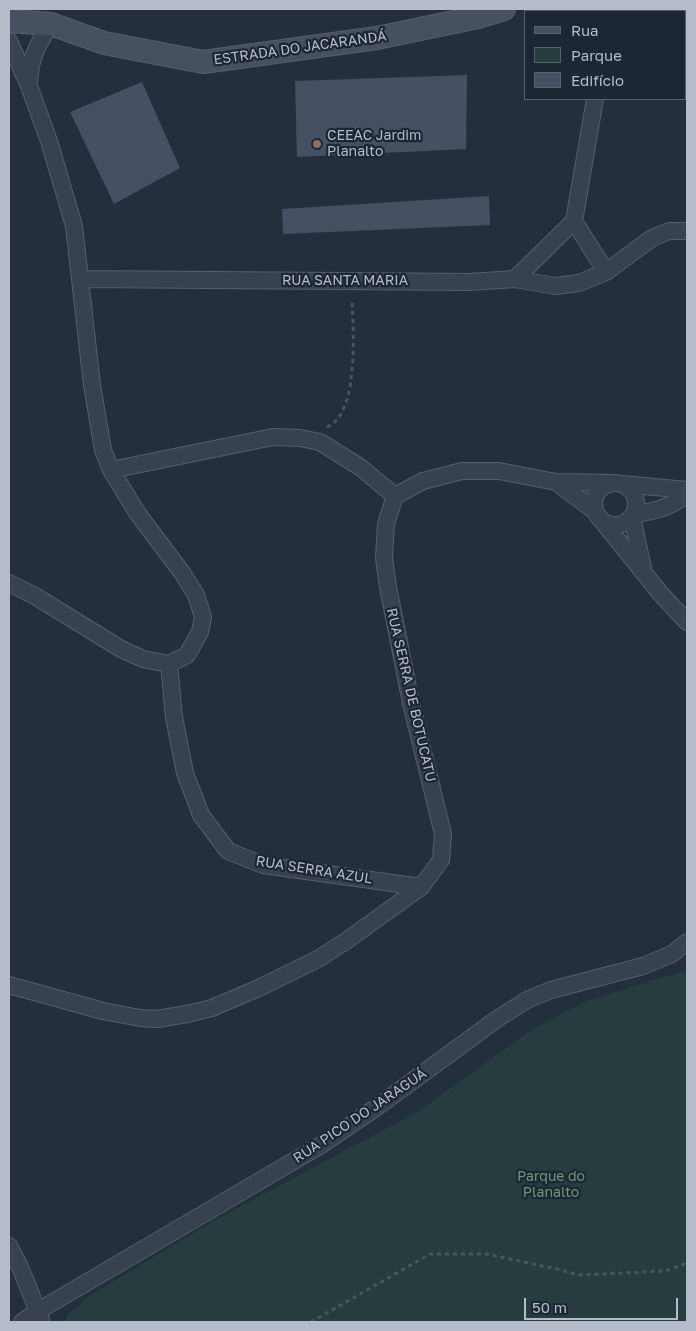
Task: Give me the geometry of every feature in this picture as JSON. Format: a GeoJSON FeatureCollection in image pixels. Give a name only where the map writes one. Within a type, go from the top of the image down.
{"type":"FeatureCollection","features":[{"type":"Feature","properties":{"kind":"main road","name":"ESTRADA DO JACARANDÁ"},"geometry":{"type":"LineString","coordinates":[[9,21],[51,24],[104,43],[203,62],[377,38],[504,9]]}},
{"type":"Feature","properties":{"kind":"street"},"geometry":{"type":"LineString","coordinates":[[29,86],[30,66],[38,44],[51,24]]}},
{"type":"Feature","properties":{"kind":"street"},"geometry":{"type":"LineString","coordinates":[[9,41],[29,86],[49,141],[74,226],[92,385],[104,450],[111,470],[138,514],[183,574],[196,595],[203,617],[200,632],[187,655],[169,664],[143,658],[121,649],[35,596],[9,583]]}},
{"type":"Feature","properties":{"kind":"street"},"geometry":{"type":"LineString","coordinates":[[515,279],[574,221],[595,100]]}},
{"type":"Feature","properties":{"kind":"street"},"geometry":{"type":"LineString","coordinates":[[574,221],[606,272]]}},
{"type":"Feature","properties":{"kind":"street","name":"RUA SANTA MARIA"},"geometry":{"type":"LineString","coordinates":[[80,279],[469,282],[515,279],[555,286],[579,283],[606,272],[652,238],[669,231],[687,231]]}},
{"type":"Feature","properties":{"kind":"street"},"geometry":{"type":"LineString","coordinates":[[111,470],[273,437],[300,438],[320,442],[340,454],[374,478],[395,496],[423,481],[462,472],[499,472],[556,482],[618,484],[687,492]]}},
{"type":"Feature","properties":{"kind":"street"},"geometry":{"type":"LineString","coordinates":[[556,482],[597,514],[605,522],[612,525],[626,522],[633,515],[636,507],[632,493],[618,484],[602,487],[598,492],[594,505],[597,514],[660,593],[687,622]]}},
{"type":"Feature","properties":{"kind":"street"},"geometry":{"type":"LineString","coordinates":[[633,515],[665,508],[678,501],[687,492]]}},
{"type":"Feature","properties":{"kind":"street","name":"RUA SERRA DE BOTUCATU"},"geometry":{"type":"LineString","coordinates":[[9,984],[103,1011],[140,1018],[157,1019],[187,1014],[212,1008],[318,959],[421,887],[440,860],[443,834],[411,703],[388,587],[384,558],[386,524],[395,496]]}},
{"type":"Feature","properties":{"kind":"street"},"geometry":{"type":"LineString","coordinates":[[633,515],[644,573]]}},
{"type":"Feature","properties":{"kind":"street","name":"RUA SERRA AZUL"},"geometry":{"type":"LineString","coordinates":[[169,664],[174,717],[185,773],[201,815],[228,852],[263,865],[421,887]]}},
{"type":"Feature","properties":{"kind":"street","name":"RUA PICO DO JARAGUÁ"},"geometry":{"type":"LineString","coordinates":[[22,1322],[40,1316],[321,1146],[497,1019],[527,1000],[551,990],[643,966],[672,954],[687,942]]}},
{"type":"Feature","properties":{"kind":"street"},"geometry":{"type":"LineString","coordinates":[[9,1246],[20,1267],[40,1316]]}},
{"type":"Feature","properties":{"kind":"path"},"geometry":{"type":"LineString","coordinates":[[300,438],[335,424],[347,401],[353,371],[352,281]]}},
{"type":"Feature","properties":{"kind":"path"},"geometry":{"type":"LineString","coordinates":[[311,1322],[430,1254],[486,1254],[579,1275],[665,1270],[687,1263]]}},
{"type":"Feature","properties":{"kind":"green space","name":"Parque do Planalto"},"geometry":{"type":"Polygon","coordinates":[[[687,970],[687,1322],[65,1322],[67,1315],[89,1296],[217,1219],[419,1111],[531,1030],[589,1000],[687,970]]]}},
{"type":"Feature","properties":{"kind":"building"},"geometry":{"type":"Polygon","coordinates":[[[467,75],[466,149],[297,157],[295,81],[467,75]]]}},
{"type":"Feature","properties":{"kind":"building"},"geometry":{"type":"Polygon","coordinates":[[[142,82],[180,168],[114,204],[70,112],[142,82]]]}},
{"type":"Feature","properties":{"kind":"building"},"geometry":{"type":"Polygon","coordinates":[[[489,196],[490,225],[283,234],[282,209],[489,196]]]}},
{"type":"Feature","properties":{"kind":"place","name":"CEEAC Jardim Planalto"},"geometry":{"type":"Point","coordinates":[317,144]}}]}
